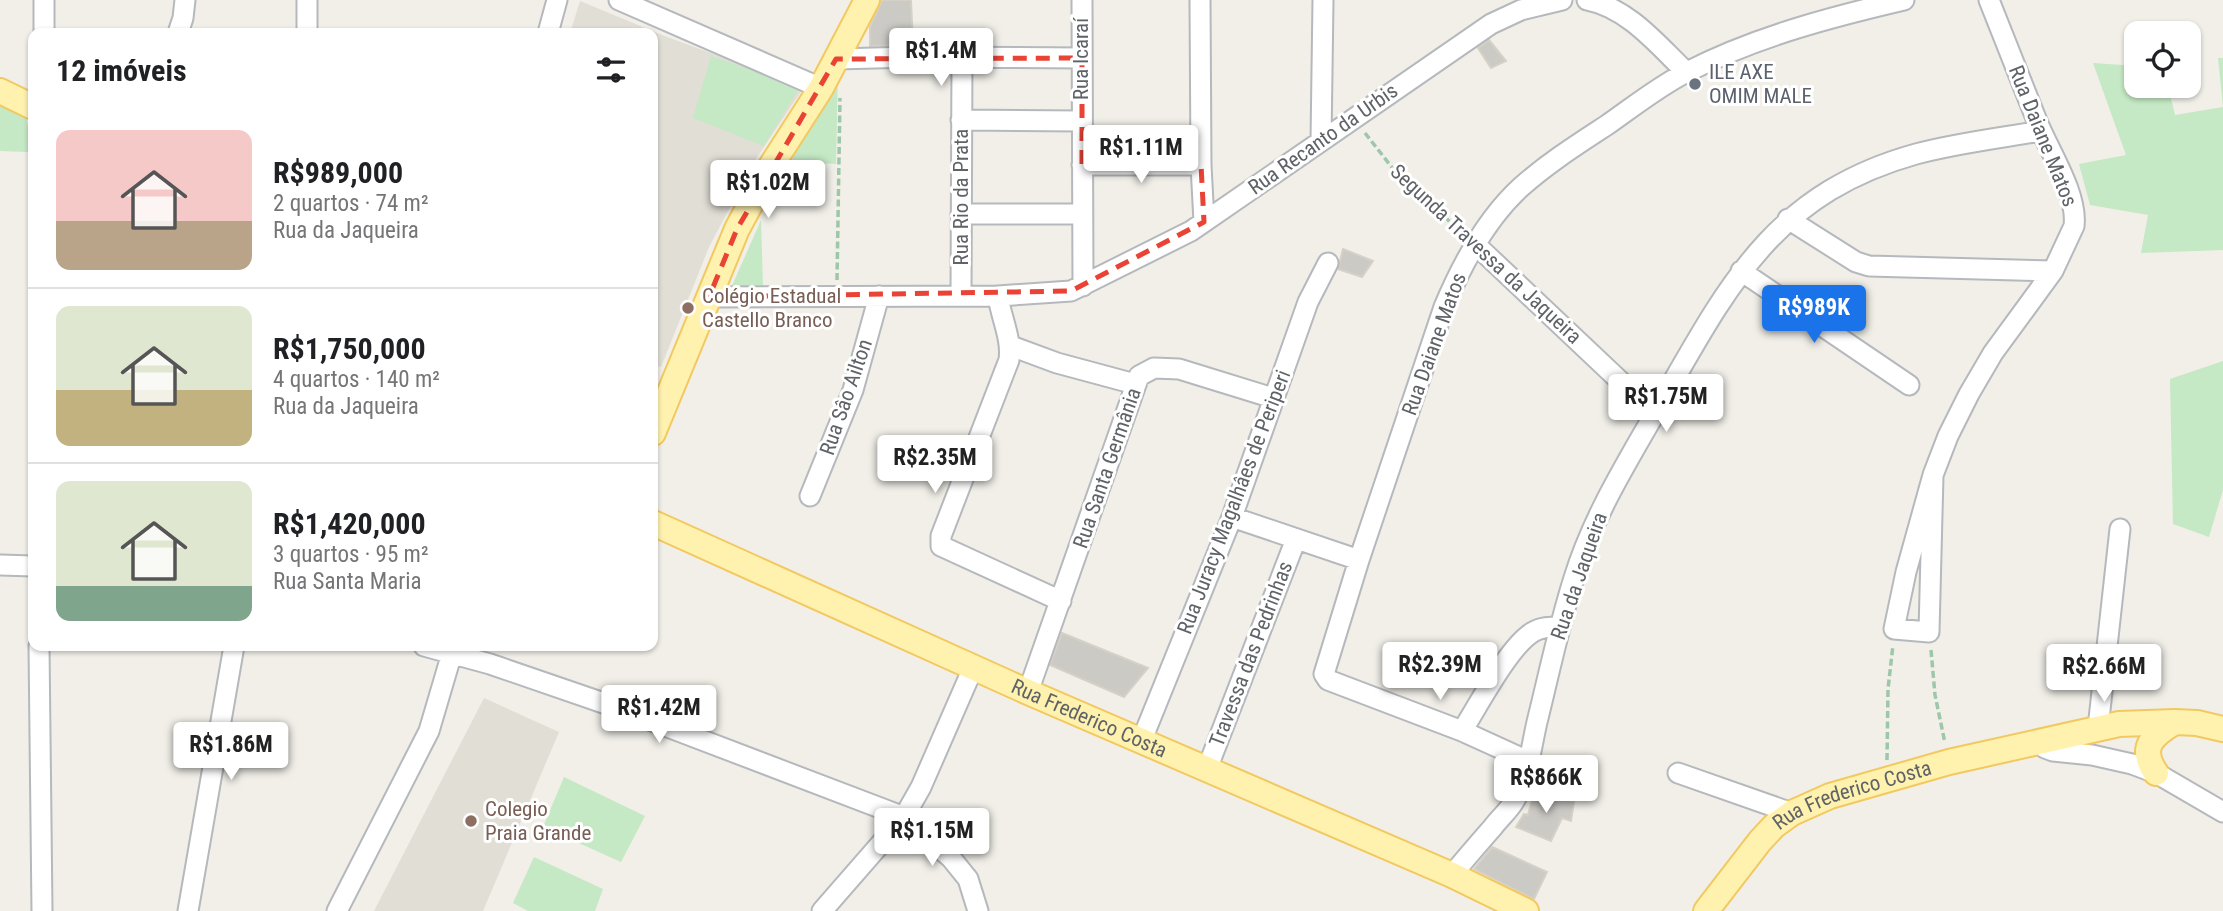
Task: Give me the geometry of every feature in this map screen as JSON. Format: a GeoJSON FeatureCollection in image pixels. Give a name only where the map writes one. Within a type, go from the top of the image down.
{"type":"FeatureCollection","features":[{"type":"Feature","properties":{"kind":"main road"},"geometry":{"type":"LineString","coordinates":[[658,421],[737,229],[771,166],[838,59],[867,0]]}},
{"type":"Feature","properties":{"kind":"main road"},"geometry":{"type":"LineString","coordinates":[[0,91],[28,105]]}},
{"type":"Feature","properties":{"kind":"main road","name":"Rua Frederico Costa"},"geometry":{"type":"LineString","coordinates":[[658,525],[1141,742],[1452,875],[1521,910]]}},
{"type":"Feature","properties":{"kind":"main road"},"geometry":{"type":"LineString","coordinates":[[2156,773],[2147,758],[2149,745],[2158,734],[2175,722]]}},
{"type":"Feature","properties":{"kind":"main road","name":"Rua Frederico Costa"},"geometry":{"type":"LineString","coordinates":[[1706,911],[1760,841],[1791,813],[1830,796],[1949,762],[2119,724],[2197,723],[2223,729]]}},
{"type":"Feature","properties":{"kind":"street"},"geometry":{"type":"LineString","coordinates":[[44,0],[44,28]]}},
{"type":"Feature","properties":{"kind":"street"},"geometry":{"type":"LineString","coordinates":[[180,28],[186,0]]}},
{"type":"Feature","properties":{"kind":"street"},"geometry":{"type":"LineString","coordinates":[[307,0],[307,28]]}},
{"type":"Feature","properties":{"kind":"street"},"geometry":{"type":"LineString","coordinates":[[549,28],[557,0]]}},
{"type":"Feature","properties":{"kind":"street"},"geometry":{"type":"LineString","coordinates":[[619,0],[821,88]]}},
{"type":"Feature","properties":{"kind":"street","name":"Rua Icaraí"},"geometry":{"type":"LineString","coordinates":[[1082,0],[1083,286]]}},
{"type":"Feature","properties":{"kind":"street"},"geometry":{"type":"LineString","coordinates":[[1200,0],[1204,222]]}},
{"type":"Feature","properties":{"kind":"street"},"geometry":{"type":"LineString","coordinates":[[1321,141],[1322,0]]}},
{"type":"Feature","properties":{"kind":"street","name":"Rua Recanto da Urbis"},"geometry":{"type":"LineString","coordinates":[[709,297],[999,296],[1071,292],[1204,222],[1491,24],[1521,10],[1562,0]]}},
{"type":"Feature","properties":{"kind":"street"},"geometry":{"type":"LineString","coordinates":[[1587,0],[1613,3],[1686,72]]}},
{"type":"Feature","properties":{"kind":"street","name":"Rua Daiane Matos"},"geometry":{"type":"LineString","coordinates":[[1528,761],[1462,731],[1325,678],[1324,668],[1359,560],[1455,279],[1475,244],[1519,188],[1549,164],[1686,72],[1795,29],[1904,0]]}},
{"type":"Feature","properties":{"kind":"street","name":"Rua Daiane Matos"},"geometry":{"type":"LineString","coordinates":[[1933,475],[1948,436],[1969,394],[1993,354],[2053,271],[2074,226],[2072,199],[2041,131],[1989,0]]}},
{"type":"Feature","properties":{"kind":"street","name":"Rua Rio da Prata"},"geometry":{"type":"LineString","coordinates":[[961,296],[962,57]]}},
{"type":"Feature","properties":{"kind":"street"},"geometry":{"type":"LineString","coordinates":[[838,59],[1082,58]]}},
{"type":"Feature","properties":{"kind":"street"},"geometry":{"type":"LineString","coordinates":[[961,120],[1081,121]]}},
{"type":"Feature","properties":{"kind":"street","name":"Rua da Jaqueira"},"geometry":{"type":"LineString","coordinates":[[1452,875],[1513,803],[1528,761],[1560,627],[1590,531],[1611,489],[1715,309],[1741,271],[1788,219],[1814,200],[1888,163],[1940,148],[2041,131]]}},
{"type":"Feature","properties":{"kind":"street"},"geometry":{"type":"LineString","coordinates":[[1082,164],[1201,164]]}},
{"type":"Feature","properties":{"kind":"street"},"geometry":{"type":"LineString","coordinates":[[961,214],[1083,214]]}},
{"type":"Feature","properties":{"kind":"street"},"geometry":{"type":"LineString","coordinates":[[1788,219],[1856,262],[1869,266],[2053,271]]}},
{"type":"Feature","properties":{"kind":"street","name":"Segunda Travessa da Jaqueira"},"geometry":{"type":"LineString","coordinates":[[1475,244],[1655,414]]}},
{"type":"Feature","properties":{"kind":"street","name":"Rua Juracy Magalhâes de Periperi"},"geometry":{"type":"LineString","coordinates":[[1141,742],[1232,517],[1308,302],[1328,262]]}},
{"type":"Feature","properties":{"kind":"street"},"geometry":{"type":"LineString","coordinates":[[1741,271],[1909,385]]}},
{"type":"Feature","properties":{"kind":"street","name":"Rua Sâo Ailton"},"geometry":{"type":"LineString","coordinates":[[810,496],[853,390],[879,296]]}},
{"type":"Feature","properties":{"kind":"street"},"geometry":{"type":"LineString","coordinates":[[999,296],[1003,323],[1011,346],[1009,360],[941,536],[941,546],[1061,601]]}},
{"type":"Feature","properties":{"kind":"street"},"geometry":{"type":"LineString","coordinates":[[1011,346],[1057,363],[1135,384]]}},
{"type":"Feature","properties":{"kind":"street","name":"Rua Santa Germânia"},"geometry":{"type":"LineString","coordinates":[[1028,692],[1139,376],[1154,368],[1171,368],[1273,398]]}},
{"type":"Feature","properties":{"kind":"street"},"geometry":{"type":"LineString","coordinates":[[1933,475],[1929,632],[1894,629],[1906,572],[1933,475]]}},
{"type":"Feature","properties":{"kind":"street"},"geometry":{"type":"LineString","coordinates":[[1232,517],[1359,560]]}},
{"type":"Feature","properties":{"kind":"street"},"geometry":{"type":"LineString","coordinates":[[2098,728],[2120,529]]}},
{"type":"Feature","properties":{"kind":"street","name":"Travessa das Pedrinhas"},"geometry":{"type":"LineString","coordinates":[[1207,769],[1296,540]]}},
{"type":"Feature","properties":{"kind":"street"},"geometry":{"type":"LineString","coordinates":[[0,565],[28,566]]}},
{"type":"Feature","properties":{"kind":"street"},"geometry":{"type":"LineString","coordinates":[[1462,731],[1522,641],[1540,628],[1560,627]]}},
{"type":"Feature","properties":{"kind":"street"},"geometry":{"type":"LineString","coordinates":[[39,651],[42,911]]}},
{"type":"Feature","properties":{"kind":"street"},"geometry":{"type":"LineString","coordinates":[[188,911],[233,651]]}},
{"type":"Feature","properties":{"kind":"street"},"geometry":{"type":"LineString","coordinates":[[337,911],[429,731],[436,651]]}},
{"type":"Feature","properties":{"kind":"street"},"geometry":{"type":"LineString","coordinates":[[445,651],[618,708],[904,817],[951,858],[968,879],[978,911]]}},
{"type":"Feature","properties":{"kind":"street"},"geometry":{"type":"LineString","coordinates":[[822,911],[904,817],[973,668]]}},
{"type":"Feature","properties":{"kind":"street"},"geometry":{"type":"LineString","coordinates":[[2039,742],[2053,751],[2092,755],[2132,764],[2156,773],[2222,812]]}},
{"type":"Feature","properties":{"kind":"street"},"geometry":{"type":"LineString","coordinates":[[1678,773],[1791,813]]}},
{"type":"Feature","properties":{"kind":"path"},"geometry":{"type":"LineString","coordinates":[[837,296],[838,59]]}},
{"type":"Feature","properties":{"kind":"path","name":"Segunda Travessa da Jaqueira"},"geometry":{"type":"LineString","coordinates":[[1352,118],[1394,170],[1475,244]]}},
{"type":"Feature","properties":{"kind":"path"},"geometry":{"type":"LineString","coordinates":[[1887,752],[1888,689],[1894,629]]}},
{"type":"Feature","properties":{"kind":"path"},"geometry":{"type":"LineString","coordinates":[[1929,632],[1935,695],[1949,762]]}},
{"type":"Feature","properties":{"kind":"highlighted area"},"geometry":{"type":"Polygon","coordinates":[[[1082,58],[1082,165],[1201,165],[1204,222],[1071,291],[709,297],[737,229],[836,59],[1082,58]]]}},
{"type":"Feature","properties":{"kind":"shaded area"},"geometry":{"type":"Polygon","coordinates":[[[580,1],[645,28],[572,28],[580,1]]]}},
{"type":"Feature","properties":{"kind":"shaded area"},"geometry":{"type":"Polygon","coordinates":[[[658,33],[804,87],[754,162],[709,247],[661,367],[658,366],[658,33]]]}},
{"type":"Feature","properties":{"kind":"shaded area","name":"Colegio Praia Grande"},"geometry":{"type":"Polygon","coordinates":[[[484,698],[559,732],[483,911],[374,911],[484,698]]]}},
{"type":"Feature","properties":{"kind":"green space"},"geometry":{"type":"Polygon","coordinates":[[[711,56],[800,87],[764,146],[693,118],[711,56]]]}},
{"type":"Feature","properties":{"kind":"green space"},"geometry":{"type":"Polygon","coordinates":[[[2218,58],[2223,58],[2223,107],[2218,58]]]}},
{"type":"Feature","properties":{"kind":"green space"},"geometry":{"type":"Polygon","coordinates":[[[2093,63],[2124,65],[2124,98],[2171,98],[2175,115],[2223,107],[2223,250],[2141,253],[2148,215],[2090,205],[2079,164],[2126,155],[2093,63]]]}},
{"type":"Feature","properties":{"kind":"green space"},"geometry":{"type":"Polygon","coordinates":[[[838,70],[836,164],[791,162],[838,70]]]}},
{"type":"Feature","properties":{"kind":"green space"},"geometry":{"type":"Polygon","coordinates":[[[0,103],[25,114],[28,151],[0,151],[0,103]]]}},
{"type":"Feature","properties":{"kind":"green space"},"geometry":{"type":"Polygon","coordinates":[[[761,220],[763,288],[731,288],[761,220]]]}},
{"type":"Feature","properties":{"kind":"green space"},"geometry":{"type":"Polygon","coordinates":[[[2223,361],[2223,490],[2209,537],[2173,524],[2170,379],[2223,361]]]}},
{"type":"Feature","properties":{"kind":"green space"},"geometry":{"type":"Polygon","coordinates":[[[564,777],[645,816],[621,862],[543,827],[564,777]]]}},
{"type":"Feature","properties":{"kind":"green space"},"geometry":{"type":"Polygon","coordinates":[[[534,857],[603,889],[595,911],[528,911],[513,903],[534,857]]]}},
{"type":"Feature","properties":{"kind":"building"},"geometry":{"type":"Polygon","coordinates":[[[882,0],[911,0],[913,45],[870,46],[870,27],[882,0]]]}},
{"type":"Feature","properties":{"kind":"building"},"geometry":{"type":"Polygon","coordinates":[[[1489,40],[1506,61],[1491,68],[1478,48],[1489,40]]]}},
{"type":"Feature","properties":{"kind":"building"},"geometry":{"type":"Polygon","coordinates":[[[1343,249],[1373,261],[1362,277],[1338,269],[1343,249]]]}},
{"type":"Feature","properties":{"kind":"building"},"geometry":{"type":"Polygon","coordinates":[[[1062,633],[1148,668],[1124,697],[1050,665],[1062,633]]]}},
{"type":"Feature","properties":{"kind":"building"},"geometry":{"type":"Polygon","coordinates":[[[1535,789],[1574,802],[1571,821],[1562,818],[1551,841],[1516,827],[1524,814],[1528,815],[1535,789]]]}},
{"type":"Feature","properties":{"kind":"building"},"geometry":{"type":"Polygon","coordinates":[[[1492,847],[1547,872],[1534,899],[1474,869],[1492,847]]]}},
{"type":"Feature","properties":{"kind":"place","name":"ILE AXE OMIM MALE"},"geometry":{"type":"Point","coordinates":[1695,84]}},
{"type":"Feature","properties":{"kind":"place","name":"Colégio Estadual Castello Branco"},"geometry":{"type":"Point","coordinates":[688,308]}},
{"type":"Feature","properties":{"kind":"place","name":"Colegio Praia Grande"},"geometry":{"type":"Point","coordinates":[471,821]}}]}
